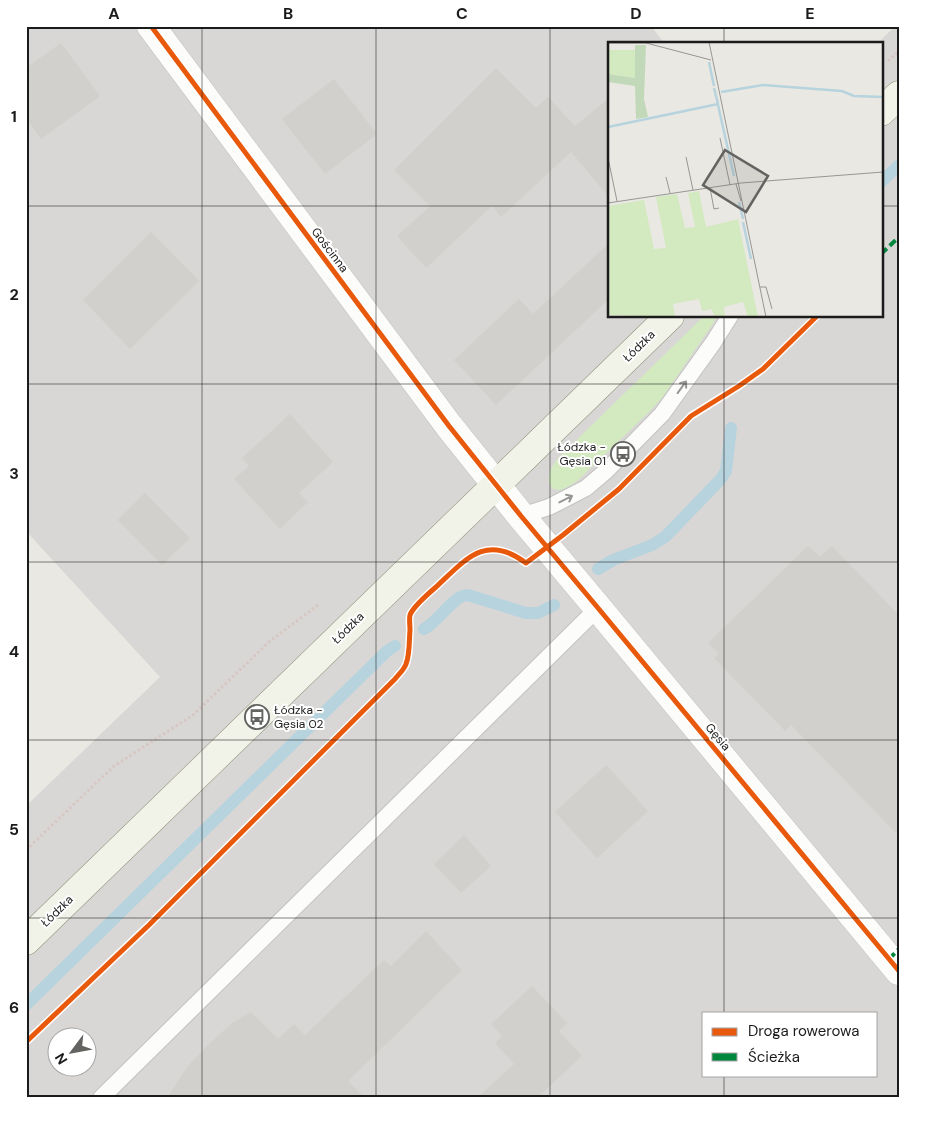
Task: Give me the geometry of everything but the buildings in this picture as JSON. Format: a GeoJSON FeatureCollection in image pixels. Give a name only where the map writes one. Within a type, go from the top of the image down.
{"type":"FeatureCollection","features":[{"type":"Feature","properties":{"kind":"main road"},"geometry":{"type":"LineString","coordinates":[[882,111],[899,95]]}},
{"type":"Feature","properties":{"kind":"main road","name":"Łódzka"},"geometry":{"type":"LineString","coordinates":[[26,941],[668,318]]}},
{"type":"Feature","properties":{"kind":"street","name":"Gościnna"},"geometry":{"type":"LineString","coordinates":[[151,26],[449,426],[521,516]]}},
{"type":"Feature","properties":{"kind":"street","name":"Gęsia"},"geometry":{"type":"LineString","coordinates":[[521,516],[895,960]]}},
{"type":"Feature","properties":{"kind":"lane"},"geometry":{"type":"LineString","coordinates":[[521,516],[549,507],[586,488],[612,465],[662,414],[729,318]]}},
{"type":"Feature","properties":{"kind":"lane"},"geometry":{"type":"LineString","coordinates":[[101,1098],[598,608]]}},
{"type":"Feature","properties":{"kind":"path"},"geometry":{"type":"LineString","coordinates":[[26,850],[114,766],[193,715],[270,641],[318,605]]}},
{"type":"Feature","properties":{"kind":"shaded area"},"geometry":{"type":"Polygon","coordinates":[[[26,26],[651,26],[663,42],[608,42],[608,318],[882,318],[882,42],[879,42],[895,26],[899,26],[899,1098],[26,1098],[26,806],[160,677],[26,531],[26,26]]]}},
{"type":"Feature","properties":{"kind":"green space"},"geometry":{"type":"Polygon","coordinates":[[[702,318],[716,318],[662,398],[577,481],[568,487],[558,490],[552,488],[549,475],[561,455],[702,318]]]}},
{"type":"Feature","properties":{"kind":"waterway"},"geometry":{"type":"LineString","coordinates":[[882,181],[899,165]]}},
{"type":"Feature","properties":{"kind":"waterway"},"geometry":{"type":"LineString","coordinates":[[598,569],[613,560],[652,545],[665,537],[720,480],[726,471],[731,428]]}},
{"type":"Feature","properties":{"kind":"waterway"},"geometry":{"type":"LineString","coordinates":[[424,629],[458,598],[465,595],[526,613],[538,613],[554,605]]}},
{"type":"Feature","properties":{"kind":"waterway"},"geometry":{"type":"LineString","coordinates":[[26,1005],[387,651],[395,646]]}},
{"type":"Feature","properties":{"kind":"marked path"},"geometry":{"type":"LineString","coordinates":[[882,253],[899,237]]}},
{"type":"Feature","properties":{"kind":"marked path"},"geometry":{"type":"LineString","coordinates":[[889,959],[899,949]]}},
{"type":"Feature","properties":{"kind":"cycle path"},"geometry":{"type":"LineString","coordinates":[[151,26],[449,426],[521,516],[899,971]]}},
{"type":"Feature","properties":{"kind":"cycle path"},"geometry":{"type":"LineString","coordinates":[[26,1042],[149,925],[395,679],[404,668],[407,660],[412,612],[457,567],[477,553],[488,550],[499,550],[512,554],[526,563],[619,489],[691,416],[763,369],[815,318]]}},
{"type":"Feature","properties":{"kind":"place","name":"Łódzka - Gęsia 01"},"geometry":{"type":"Point","coordinates":[623,454]}},
{"type":"Feature","properties":{"kind":"place","name":"Łódzka - Gęsia 02"},"geometry":{"type":"Point","coordinates":[257,717]}}]}
